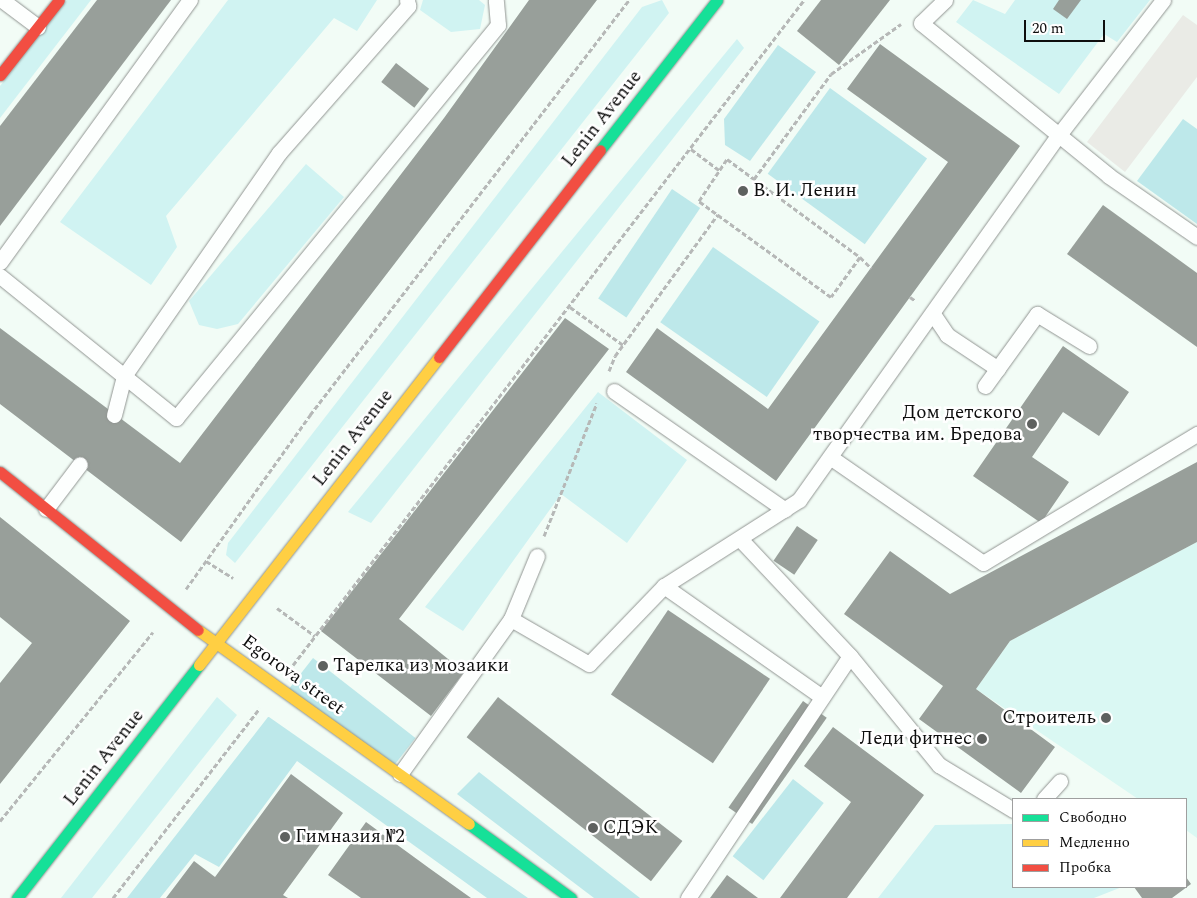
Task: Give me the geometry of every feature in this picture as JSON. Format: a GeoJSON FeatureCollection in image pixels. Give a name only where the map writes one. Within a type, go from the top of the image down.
{"type":"FeatureCollection","features":[{"type":"Feature","properties":{"kind":"main road"},"geometry":{"type":"LineString","coordinates":[[0,75],[59,0]]}},
{"type":"Feature","properties":{"kind":"main road","name":"Lenin Avenue"},"geometry":{"type":"LineString","coordinates":[[17,898],[717,0]]}},
{"type":"Feature","properties":{"kind":"main road","name":"Egorova street"},"geometry":{"type":"LineString","coordinates":[[5,476],[171,610],[571,898]]}},
{"type":"Feature","properties":{"kind":"lane"},"geometry":{"type":"LineString","coordinates":[[2,0],[38,27]]}},
{"type":"Feature","properties":{"kind":"lane"},"geometry":{"type":"LineString","coordinates":[[0,262],[190,0]]}},
{"type":"Feature","properties":{"kind":"lane"},"geometry":{"type":"LineString","coordinates":[[114,415],[124,376],[279,152],[408,6],[407,0]]}},
{"type":"Feature","properties":{"kind":"lane"},"geometry":{"type":"LineString","coordinates":[[0,276],[176,418],[498,25],[496,0]]}},
{"type":"Feature","properties":{"kind":"lane"},"geometry":{"type":"LineString","coordinates":[[945,0],[922,23],[1058,136],[1197,237]]}},
{"type":"Feature","properties":{"kind":"lane"},"geometry":{"type":"LineString","coordinates":[[510,619],[589,664],[664,586],[741,540],[798,500],[933,314],[1058,136],[1163,0]]}},
{"type":"Feature","properties":{"kind":"lane"},"geometry":{"type":"LineString","coordinates":[[933,314],[947,335],[998,369]]}},
{"type":"Feature","properties":{"kind":"lane"},"geometry":{"type":"LineString","coordinates":[[986,386],[1037,314],[1089,346]]}},
{"type":"Feature","properties":{"kind":"lane"},"geometry":{"type":"LineString","coordinates":[[614,391],[785,510]]}},
{"type":"Feature","properties":{"kind":"lane"},"geometry":{"type":"LineString","coordinates":[[830,457],[982,563],[1197,434]]}},
{"type":"Feature","properties":{"kind":"lane"},"geometry":{"type":"LineString","coordinates":[[46,509],[80,464]]}},
{"type":"Feature","properties":{"kind":"lane"},"geometry":{"type":"LineString","coordinates":[[0,493],[5,476]]}},
{"type":"Feature","properties":{"kind":"lane"},"geometry":{"type":"LineString","coordinates":[[741,540],[850,656],[939,764],[1012,809]]}},
{"type":"Feature","properties":{"kind":"lane"},"geometry":{"type":"LineString","coordinates":[[400,774],[510,619],[537,556]]}},
{"type":"Feature","properties":{"kind":"lane"},"geometry":{"type":"LineString","coordinates":[[664,586],[822,697]]}},
{"type":"Feature","properties":{"kind":"lane"},"geometry":{"type":"LineString","coordinates":[[688,898],[850,656]]}},
{"type":"Feature","properties":{"kind":"lane"},"geometry":{"type":"LineString","coordinates":[[1045,798],[1060,781]]}},
{"type":"Feature","properties":{"kind":"path"},"geometry":{"type":"LineString","coordinates":[[0,821],[171,610],[310,415],[629,0]]}},
{"type":"Feature","properties":{"kind":"path"},"geometry":{"type":"LineString","coordinates":[[113,898],[570,307],[804,0]]}},
{"type":"Feature","properties":{"kind":"path"},"geometry":{"type":"LineString","coordinates":[[754,179],[831,74],[897,24],[922,23]]}},
{"type":"Feature","properties":{"kind":"path"},"geometry":{"type":"LineString","coordinates":[[691,149],[719,170]]}},
{"type":"Feature","properties":{"kind":"path"},"geometry":{"type":"LineString","coordinates":[[860,257],[831,297],[698,201],[727,159],[860,257],[871,268]]}},
{"type":"Feature","properties":{"kind":"path"},"geometry":{"type":"LineString","coordinates":[[570,307],[623,345]]}},
{"type":"Feature","properties":{"kind":"shaded area"},"geometry":{"type":"Polygon","coordinates":[[[67,0],[91,0],[0,118],[0,86],[67,0]]]}},
{"type":"Feature","properties":{"kind":"shaded area"},"geometry":{"type":"Polygon","coordinates":[[[228,0],[377,0],[357,31],[334,18],[166,216],[177,247],[151,285],[60,222],[228,0]]]}},
{"type":"Feature","properties":{"kind":"shaded area"},"geometry":{"type":"Polygon","coordinates":[[[423,0],[479,0],[485,5],[480,29],[451,32],[420,10],[423,0]]]}},
{"type":"Feature","properties":{"kind":"shaded area"},"geometry":{"type":"Polygon","coordinates":[[[662,0],[669,13],[235,563],[226,555],[228,543],[642,7],[662,0]]]}},
{"type":"Feature","properties":{"kind":"shaded area"},"geometry":{"type":"Polygon","coordinates":[[[973,0],[1005,14],[1015,0],[1150,0],[1117,42],[1104,34],[1059,94],[956,22],[973,0]]]}},
{"type":"Feature","properties":{"kind":"shaded area"},"geometry":{"type":"Polygon","coordinates":[[[1183,15],[1197,25],[1197,77],[1125,172],[1087,142],[1183,15]]]}},
{"type":"Feature","properties":{"kind":"shaded area"},"geometry":{"type":"Polygon","coordinates":[[[737,39],[744,48],[371,523],[348,512],[737,39]]]}},
{"type":"Feature","properties":{"kind":"shaded area"},"geometry":{"type":"Polygon","coordinates":[[[778,45],[816,72],[750,161],[725,145],[724,119],[778,45]]]}},
{"type":"Feature","properties":{"kind":"shaded area"},"geometry":{"type":"Polygon","coordinates":[[[830,88],[927,159],[865,244],[768,174],[830,88]]]}},
{"type":"Feature","properties":{"kind":"shaded area"},"geometry":{"type":"Polygon","coordinates":[[[1183,119],[1197,129],[1197,224],[1137,181],[1183,119]]]}},
{"type":"Feature","properties":{"kind":"shaded area"},"geometry":{"type":"Polygon","coordinates":[[[306,164],[344,197],[238,324],[217,329],[199,325],[189,301],[306,164]]]}},
{"type":"Feature","properties":{"kind":"shaded area"},"geometry":{"type":"Polygon","coordinates":[[[672,189],[700,208],[626,317],[598,298],[672,189]]]}},
{"type":"Feature","properties":{"kind":"shaded area"},"geometry":{"type":"Polygon","coordinates":[[[713,247],[819,322],[767,397],[660,322],[713,247]]]}},
{"type":"Feature","properties":{"kind":"shaded area"},"geometry":{"type":"Polygon","coordinates":[[[598,392],[687,460],[627,543],[561,494],[463,631],[425,607],[598,392]]]}},
{"type":"Feature","properties":{"kind":"shaded area","name":"Строитель"},"geometry":{"type":"Polygon","coordinates":[[[1197,542],[1197,838],[1187,831],[1187,798],[1137,798],[976,689],[1010,641],[1197,542]]]}},
{"type":"Feature","properties":{"kind":"shaded area"},"geometry":{"type":"Polygon","coordinates":[[[313,658],[415,738],[391,769],[289,689],[313,658]]]}},
{"type":"Feature","properties":{"kind":"shaded area"},"geometry":{"type":"Polygon","coordinates":[[[217,697],[237,715],[92,898],[61,898],[217,697]]]}},
{"type":"Feature","properties":{"kind":"shaded area"},"geometry":{"type":"Polygon","coordinates":[[[268,717],[528,898],[487,898],[297,761],[219,867],[195,854],[160,898],[127,898],[268,717]]]}},
{"type":"Feature","properties":{"kind":"shaded area"},"geometry":{"type":"Polygon","coordinates":[[[479,772],[640,898],[594,898],[457,794],[479,772]]]}},
{"type":"Feature","properties":{"kind":"shaded area"},"geometry":{"type":"Polygon","coordinates":[[[793,779],[824,803],[763,880],[733,856],[793,779]]]}},
{"type":"Feature","properties":{"kind":"shaded area"},"geometry":{"type":"Polygon","coordinates":[[[1012,824],[1012,888],[1119,888],[1094,898],[878,898],[935,825],[1012,824]]]}},
{"type":"Feature","properties":{"kind":"building"},"geometry":{"type":"Polygon","coordinates":[[[97,0],[171,0],[0,226],[0,126],[97,0]]]}},
{"type":"Feature","properties":{"kind":"building"},"geometry":{"type":"Polygon","coordinates":[[[529,0],[597,0],[181,542],[0,404],[0,328],[180,463],[444,118],[529,0]]]}},
{"type":"Feature","properties":{"kind":"building"},"geometry":{"type":"Polygon","coordinates":[[[821,0],[890,0],[839,65],[797,31],[821,0]]]}},
{"type":"Feature","properties":{"kind":"building"},"geometry":{"type":"Polygon","coordinates":[[[1059,0],[1081,0],[1067,19],[1053,9],[1059,0]]]}},
{"type":"Feature","properties":{"kind":"building"},"geometry":{"type":"Polygon","coordinates":[[[880,44],[1020,146],[776,481],[626,372],[657,328],[768,409],[948,162],[847,89],[880,44]]]}},
{"type":"Feature","properties":{"kind":"building"},"geometry":{"type":"Polygon","coordinates":[[[396,63],[429,89],[414,108],[381,82],[396,63]]]}},
{"type":"Feature","properties":{"kind":"building"},"geometry":{"type":"Polygon","coordinates":[[[1103,205],[1197,273],[1197,347],[1067,254],[1103,205]]]}},
{"type":"Feature","properties":{"kind":"building"},"geometry":{"type":"Polygon","coordinates":[[[565,318],[609,349],[399,619],[464,672],[431,716],[321,631],[565,318]]]}},
{"type":"Feature","properties":{"kind":"building","name":"Дом детского творчества им. Бредова"},"geometry":{"type":"Polygon","coordinates":[[[1063,346],[1129,392],[1099,436],[1063,412],[1032,457],[1069,482],[1041,523],[973,476],[1063,346]]]}},
{"type":"Feature","properties":{"kind":"building"},"geometry":{"type":"Polygon","coordinates":[[[1197,462],[1197,542],[1010,641],[976,689],[1055,747],[1021,793],[919,719],[943,686],[844,614],[890,551],[950,594],[1197,462]]]}},
{"type":"Feature","properties":{"kind":"building"},"geometry":{"type":"Polygon","coordinates":[[[0,517],[130,621],[0,784],[0,683],[32,643],[0,617],[0,517]]]}},
{"type":"Feature","properties":{"kind":"building"},"geometry":{"type":"Polygon","coordinates":[[[797,526],[818,540],[794,575],[774,561],[797,526]]]}},
{"type":"Feature","properties":{"kind":"building"},"geometry":{"type":"Polygon","coordinates":[[[668,610],[770,679],[713,763],[611,695],[668,610]]]}},
{"type":"Feature","properties":{"kind":"building"},"geometry":{"type":"Polygon","coordinates":[[[498,697],[682,841],[651,881],[467,737],[498,697]]]}},
{"type":"Feature","properties":{"kind":"building"},"geometry":{"type":"Polygon","coordinates":[[[803,701],[827,718],[752,824],[728,807],[803,701]]]}},
{"type":"Feature","properties":{"kind":"building"},"geometry":{"type":"Polygon","coordinates":[[[833,727],[924,795],[847,898],[780,898],[851,802],[804,766],[833,727]]]}},
{"type":"Feature","properties":{"kind":"building","name":"Гимназия №2"},"geometry":{"type":"Polygon","coordinates":[[[291,774],[343,813],[283,895],[288,898],[166,898],[194,861],[215,877],[291,774]]]}},
{"type":"Feature","properties":{"kind":"building"},"geometry":{"type":"Polygon","coordinates":[[[366,822],[471,898],[361,898],[328,875],[366,822]]]}},
{"type":"Feature","properties":{"kind":"building"},"geometry":{"type":"Polygon","coordinates":[[[727,875],[758,898],[710,898],[727,875]]]}},
{"type":"Feature","properties":{"kind":"building"},"geometry":{"type":"Polygon","coordinates":[[[1187,878],[1191,884],[1187,887],[1187,878]]]}},
{"type":"Feature","properties":{"kind":"building"},"geometry":{"type":"Polygon","coordinates":[[[1135,888],[1186,888],[1172,898],[1142,898],[1135,888]]]}},
{"type":"Feature","properties":{"kind":"traffic: fast"},"geometry":{"type":"LineString","coordinates":[[600,150],[717,0]]}},
{"type":"Feature","properties":{"kind":"traffic: fast"},"geometry":{"type":"LineString","coordinates":[[17,898],[199,665]]}},
{"type":"Feature","properties":{"kind":"traffic: fast"},"geometry":{"type":"LineString","coordinates":[[469,824],[571,898]]}},
{"type":"Feature","properties":{"kind":"traffic: slow"},"geometry":{"type":"LineString","coordinates":[[199,665],[439,357]]}},
{"type":"Feature","properties":{"kind":"traffic: slow"},"geometry":{"type":"LineString","coordinates":[[198,630],[469,824]]}},
{"type":"Feature","properties":{"kind":"traffic: jam"},"geometry":{"type":"LineString","coordinates":[[0,75],[59,0]]}},
{"type":"Feature","properties":{"kind":"traffic: jam"},"geometry":{"type":"LineString","coordinates":[[439,357],[600,150]]}},
{"type":"Feature","properties":{"kind":"traffic: jam"},"geometry":{"type":"LineString","coordinates":[[0,472],[198,630]]}},
{"type":"Feature","properties":{"kind":"place","name":"В. И. Ленин"},"geometry":{"type":"Point","coordinates":[743,191]}},
{"type":"Feature","properties":{"kind":"place","name":"Дом детского творчества им. Бредова"},"geometry":{"type":"Point","coordinates":[1032,424]}},
{"type":"Feature","properties":{"kind":"place","name":"Тарелка из мозаики"},"geometry":{"type":"Point","coordinates":[323,666]}},
{"type":"Feature","properties":{"kind":"place","name":"Строитель"},"geometry":{"type":"Point","coordinates":[1106,718]}},
{"type":"Feature","properties":{"kind":"place","name":"Леди фитнес"},"geometry":{"type":"Point","coordinates":[982,739]}},
{"type":"Feature","properties":{"kind":"place","name":"СДЭК"},"geometry":{"type":"Point","coordinates":[593,828]}},
{"type":"Feature","properties":{"kind":"place","name":"Гимназия №2"},"geometry":{"type":"Point","coordinates":[285,837]}}]}
